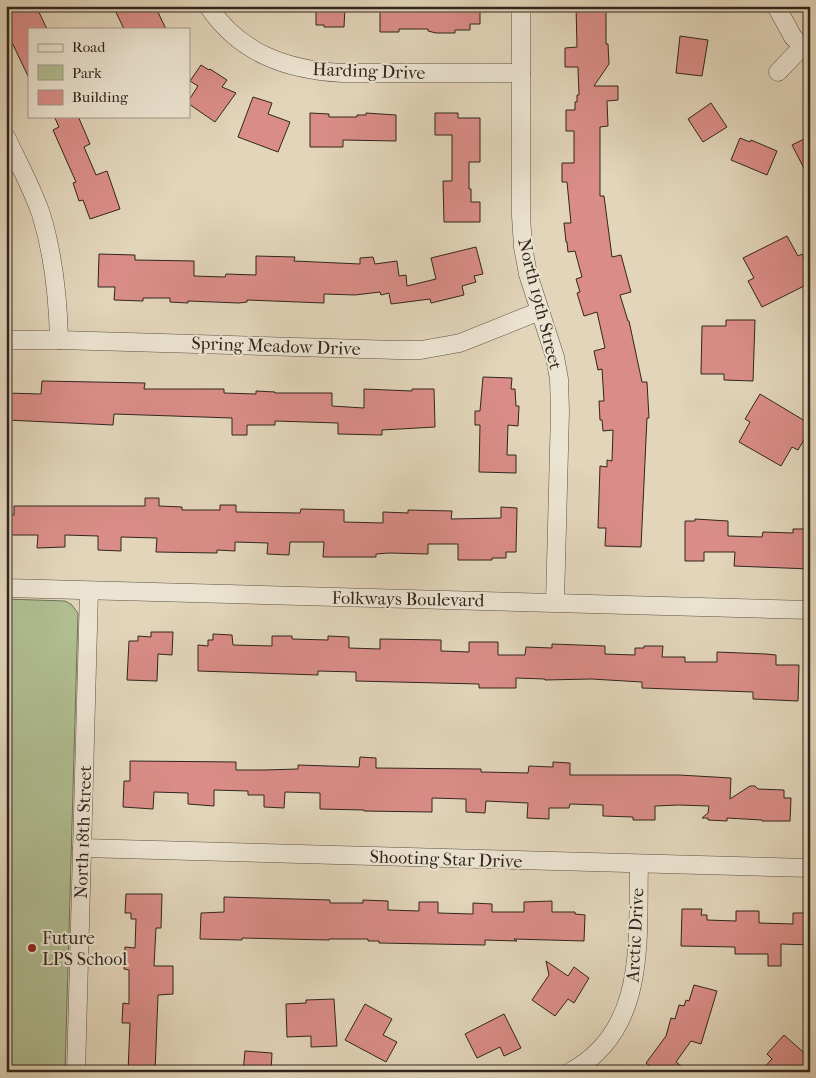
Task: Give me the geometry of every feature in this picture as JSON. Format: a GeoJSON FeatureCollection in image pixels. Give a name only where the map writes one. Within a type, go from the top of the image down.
{"type":"FeatureCollection","features":[{"type":"Feature","properties":{"kind":"street","name":"Harding Drive"},"geometry":{"type":"LineString","coordinates":[[208,6],[218,20],[237,38],[268,57],[291,66],[316,72],[521,73]]}},
{"type":"Feature","properties":{"kind":"street","name":"North 19th Street"},"geometry":{"type":"LineString","coordinates":[[521,6],[521,231],[528,274],[555,357],[559,385],[555,602]]}},
{"type":"Feature","properties":{"kind":"street"},"geometry":{"type":"LineString","coordinates":[[776,6],[793,37],[806,51],[778,72]]}},
{"type":"Feature","properties":{"kind":"street"},"geometry":{"type":"LineString","coordinates":[[6,137],[40,212],[49,244],[57,290],[59,340]]}},
{"type":"Feature","properties":{"kind":"street","name":"Spring Meadow Drive"},"geometry":{"type":"LineString","coordinates":[[6,340],[421,350],[460,342],[540,311]]}},
{"type":"Feature","properties":{"kind":"street","name":"Folkways Boulevard"},"geometry":{"type":"LineString","coordinates":[[6,588],[810,610]]}},
{"type":"Feature","properties":{"kind":"street","name":"North 18th Street"},"geometry":{"type":"LineString","coordinates":[[76,1072],[89,591]]}},
{"type":"Feature","properties":{"kind":"street","name":"Shooting Star Drive"},"geometry":{"type":"LineString","coordinates":[[82,848],[810,868]]}},
{"type":"Feature","properties":{"kind":"street","name":"Arctic Drive"},"geometry":{"type":"LineString","coordinates":[[570,1072],[591,1058],[605,1043],[619,1024],[628,1003],[636,967],[639,864]]}},
{"type":"Feature","properties":{"kind":"green space"},"geometry":{"type":"Polygon","coordinates":[[[6,599],[65,601],[71,604],[78,613],[65,1072],[6,1072],[6,599]]]}},
{"type":"Feature","properties":{"kind":"building"},"geometry":{"type":"Polygon","coordinates":[[[6,6],[36,6],[47,28],[28,28],[28,76],[6,30],[6,6]]]}},
{"type":"Feature","properties":{"kind":"building"},"geometry":{"type":"Polygon","coordinates":[[[113,6],[155,6],[166,28],[124,28],[113,6]]]}},
{"type":"Feature","properties":{"kind":"building"},"geometry":{"type":"Polygon","coordinates":[[[316,6],[345,6],[344,27],[316,25],[316,6]]]}},
{"type":"Feature","properties":{"kind":"building"},"geometry":{"type":"Polygon","coordinates":[[[380,6],[480,6],[480,24],[470,24],[470,30],[455,30],[455,33],[436,33],[428,31],[428,29],[399,29],[399,32],[380,32],[380,6]]]}},
{"type":"Feature","properties":{"kind":"building"},"geometry":{"type":"Polygon","coordinates":[[[576,6],[606,6],[606,44],[608,44],[609,64],[594,86],[618,86],[618,100],[607,101],[608,126],[600,127],[600,196],[604,196],[612,257],[621,255],[631,292],[620,295],[629,321],[642,382],[647,382],[649,418],[647,418],[641,547],[605,546],[606,528],[598,528],[600,466],[607,467],[607,460],[612,461],[613,430],[603,431],[602,420],[600,420],[599,401],[604,401],[602,369],[598,370],[594,351],[605,348],[597,312],[584,316],[577,293],[580,292],[576,279],[582,277],[575,251],[568,252],[564,223],[571,223],[567,182],[562,182],[562,163],[574,163],[574,131],[566,131],[566,110],[575,110],[575,102],[577,102],[577,95],[579,95],[578,67],[565,67],[565,48],[577,47],[576,6]]]}},
{"type":"Feature","properties":{"kind":"building"},"geometry":{"type":"Polygon","coordinates":[[[680,36],[708,40],[702,76],[676,73],[680,36]]]}},
{"type":"Feature","properties":{"kind":"building"},"geometry":{"type":"Polygon","coordinates":[[[201,65],[227,80],[222,87],[236,93],[215,122],[190,105],[190,98],[198,86],[190,81],[201,65]]]}},
{"type":"Feature","properties":{"kind":"building"},"geometry":{"type":"Polygon","coordinates":[[[253,97],[272,103],[268,114],[290,122],[278,152],[238,137],[253,97]]]}},
{"type":"Feature","properties":{"kind":"building"},"geometry":{"type":"Polygon","coordinates":[[[711,103],[727,127],[703,142],[688,119],[711,103]]]}},
{"type":"Feature","properties":{"kind":"building"},"geometry":{"type":"Polygon","coordinates":[[[310,113],[329,114],[329,117],[357,117],[357,115],[366,115],[366,113],[396,115],[396,141],[343,140],[343,147],[310,147],[310,113]]]}},
{"type":"Feature","properties":{"kind":"building"},"geometry":{"type":"Polygon","coordinates":[[[435,113],[458,113],[458,118],[480,118],[480,162],[469,162],[469,189],[471,189],[471,202],[480,202],[480,222],[444,222],[443,181],[452,181],[452,135],[435,135],[435,113]]]}},
{"type":"Feature","properties":{"kind":"building"},"geometry":{"type":"Polygon","coordinates":[[[55,118],[79,118],[90,144],[84,147],[96,175],[107,171],[120,209],[90,219],[83,200],[79,201],[73,183],[76,182],[53,130],[59,127],[55,118]]]}},
{"type":"Feature","properties":{"kind":"building"},"geometry":{"type":"Polygon","coordinates":[[[810,136],[810,180],[792,145],[810,136]]]}},
{"type":"Feature","properties":{"kind":"building"},"geometry":{"type":"Polygon","coordinates":[[[740,138],[750,142],[751,140],[777,151],[767,175],[731,160],[740,138]]]}},
{"type":"Feature","properties":{"kind":"building"},"geometry":{"type":"Polygon","coordinates":[[[787,236],[798,256],[802,254],[810,268],[810,283],[762,307],[748,281],[754,278],[743,258],[787,236]]]}},
{"type":"Feature","properties":{"kind":"building"},"geometry":{"type":"Polygon","coordinates":[[[476,247],[483,274],[474,276],[476,282],[462,286],[464,295],[431,303],[430,299],[391,304],[389,293],[381,295],[380,292],[355,295],[324,294],[324,303],[247,300],[247,302],[239,303],[188,301],[188,303],[170,302],[170,298],[143,298],[143,301],[114,300],[115,287],[98,287],[99,254],[135,255],[135,260],[194,261],[194,276],[225,277],[226,274],[256,275],[256,256],[295,257],[294,261],[360,264],[360,258],[373,257],[375,264],[397,261],[399,276],[406,275],[407,286],[436,279],[431,258],[476,247]]]}},
{"type":"Feature","properties":{"kind":"building"},"geometry":{"type":"Polygon","coordinates":[[[726,320],[755,320],[753,381],[724,380],[724,374],[701,374],[702,326],[726,326],[726,320]]]}},
{"type":"Feature","properties":{"kind":"building"},"geometry":{"type":"Polygon","coordinates":[[[483,377],[512,378],[511,389],[515,389],[516,406],[519,406],[518,426],[508,425],[507,455],[516,455],[516,473],[479,472],[480,425],[475,425],[475,411],[480,411],[483,377]]]}},
{"type":"Feature","properties":{"kind":"building"},"geometry":{"type":"Polygon","coordinates":[[[42,381],[145,383],[144,389],[224,389],[224,393],[256,394],[256,391],[332,393],[332,406],[364,408],[364,389],[412,391],[412,389],[434,389],[435,427],[382,430],[382,435],[338,434],[338,423],[275,421],[275,425],[247,425],[247,435],[232,435],[232,418],[114,414],[113,425],[6,420],[6,393],[41,394],[42,381]]]}},
{"type":"Feature","properties":{"kind":"building"},"geometry":{"type":"Polygon","coordinates":[[[760,394],[810,424],[810,429],[798,450],[792,447],[781,466],[739,442],[750,422],[745,419],[760,394]]]}},
{"type":"Feature","properties":{"kind":"building"},"geometry":{"type":"Polygon","coordinates":[[[145,498],[159,498],[159,506],[182,507],[182,510],[220,510],[220,505],[236,505],[236,512],[300,513],[301,509],[344,510],[344,522],[383,523],[383,512],[408,513],[408,510],[452,511],[451,519],[501,518],[501,507],[517,508],[516,552],[506,552],[506,558],[492,558],[492,560],[458,560],[458,544],[428,544],[428,554],[389,553],[376,554],[376,557],[323,557],[324,542],[290,542],[289,555],[267,554],[268,543],[235,542],[235,551],[217,550],[217,553],[156,552],[157,538],[121,537],[121,551],[98,550],[98,536],[65,535],[65,547],[37,548],[38,535],[6,535],[6,515],[14,515],[14,506],[145,506],[145,498]]]}},
{"type":"Feature","properties":{"kind":"building"},"geometry":{"type":"Polygon","coordinates":[[[695,519],[728,521],[728,536],[762,537],[763,532],[793,533],[793,529],[810,529],[810,569],[734,566],[735,552],[704,552],[704,561],[685,561],[685,521],[695,521],[695,519]]]}},
{"type":"Feature","properties":{"kind":"building"},"geometry":{"type":"Polygon","coordinates":[[[151,632],[173,632],[172,655],[158,654],[157,681],[127,680],[129,641],[138,641],[138,636],[151,637],[151,632]]]}},
{"type":"Feature","properties":{"kind":"building"},"geometry":{"type":"Polygon","coordinates":[[[213,634],[232,635],[233,645],[272,646],[272,636],[292,636],[292,639],[328,640],[328,636],[349,637],[349,648],[380,649],[380,639],[441,640],[441,651],[469,652],[469,642],[498,642],[498,655],[525,655],[526,647],[552,648],[552,644],[605,646],[605,654],[635,655],[635,648],[663,646],[662,657],[685,657],[685,662],[717,662],[717,652],[776,655],[776,665],[799,665],[798,701],[753,699],[753,692],[642,688],[642,682],[591,679],[545,680],[516,678],[516,688],[479,688],[479,684],[356,681],[356,672],[318,671],[318,675],[198,671],[198,645],[208,646],[208,640],[213,640],[213,634]]]}},
{"type":"Feature","properties":{"kind":"building"},"geometry":{"type":"Polygon","coordinates":[[[360,757],[376,758],[376,768],[481,769],[481,772],[528,773],[529,766],[553,767],[553,762],[570,763],[570,775],[679,775],[731,778],[730,799],[750,786],[755,786],[758,789],[784,790],[784,798],[791,798],[790,821],[727,818],[727,821],[708,820],[708,818],[702,818],[708,813],[709,806],[679,805],[655,806],[655,820],[633,820],[633,817],[603,816],[603,805],[570,804],[569,808],[549,808],[549,819],[527,818],[528,803],[486,801],[485,813],[466,812],[466,799],[432,798],[432,812],[320,809],[320,793],[285,792],[284,808],[264,807],[264,795],[248,795],[248,791],[214,790],[214,806],[188,804],[188,793],[154,792],[153,809],[123,807],[124,781],[130,781],[130,761],[236,762],[236,770],[264,770],[298,769],[298,765],[359,767],[360,757]]]}},
{"type":"Feature","properties":{"kind":"building"},"geometry":{"type":"Polygon","coordinates":[[[126,894],[162,894],[161,928],[156,928],[154,966],[173,966],[173,994],[158,995],[155,1072],[128,1072],[130,1023],[122,1023],[123,1003],[129,1004],[129,970],[124,969],[125,947],[135,948],[136,919],[131,919],[131,913],[125,913],[126,894]]]}},
{"type":"Feature","properties":{"kind":"building"},"geometry":{"type":"Polygon","coordinates":[[[224,897],[330,900],[330,903],[363,903],[363,900],[388,901],[388,910],[419,911],[419,902],[438,902],[438,913],[473,914],[473,903],[492,904],[492,912],[524,912],[524,902],[552,901],[552,912],[575,912],[575,914],[585,915],[584,941],[485,940],[485,945],[379,943],[379,941],[368,941],[368,939],[200,939],[201,913],[224,912],[224,897]]]}},
{"type":"Feature","properties":{"kind":"building"},"geometry":{"type":"Polygon","coordinates":[[[682,909],[702,909],[701,915],[707,915],[707,920],[736,921],[736,911],[759,911],[759,923],[793,924],[793,913],[810,913],[810,945],[781,944],[781,966],[768,966],[768,954],[735,954],[735,947],[681,946],[682,909]]]}},
{"type":"Feature","properties":{"kind":"building"},"geometry":{"type":"Polygon","coordinates":[[[546,961],[568,976],[574,967],[589,978],[574,1003],[568,999],[555,1016],[532,1000],[549,975],[546,961]]]}},
{"type":"Feature","properties":{"kind":"building"},"geometry":{"type":"Polygon","coordinates":[[[694,985],[717,991],[701,1044],[691,1041],[676,1062],[689,1072],[657,1072],[646,1063],[666,1036],[671,1018],[675,1019],[679,1005],[684,1006],[686,1000],[689,1001],[694,985]]]}},
{"type":"Feature","properties":{"kind":"building"},"geometry":{"type":"Polygon","coordinates":[[[334,999],[337,1046],[311,1047],[311,1036],[287,1037],[286,1004],[306,1003],[306,1000],[334,999]]]}},
{"type":"Feature","properties":{"kind":"building"},"geometry":{"type":"Polygon","coordinates":[[[365,1004],[392,1019],[383,1035],[397,1042],[386,1062],[345,1040],[365,1004]]]}},
{"type":"Feature","properties":{"kind":"building"},"geometry":{"type":"Polygon","coordinates":[[[504,1014],[521,1048],[504,1056],[500,1047],[477,1058],[465,1034],[504,1014]]]}},
{"type":"Feature","properties":{"kind":"building"},"geometry":{"type":"Polygon","coordinates":[[[784,1035],[810,1058],[810,1064],[802,1072],[760,1072],[772,1059],[767,1054],[784,1035]]]}},
{"type":"Feature","properties":{"kind":"building"},"geometry":{"type":"Polygon","coordinates":[[[245,1051],[272,1053],[271,1072],[243,1072],[245,1051]]]}},
{"type":"Feature","properties":{"kind":"place","name":"Future LPS School"},"geometry":{"type":"Point","coordinates":[32,948]}}]}
